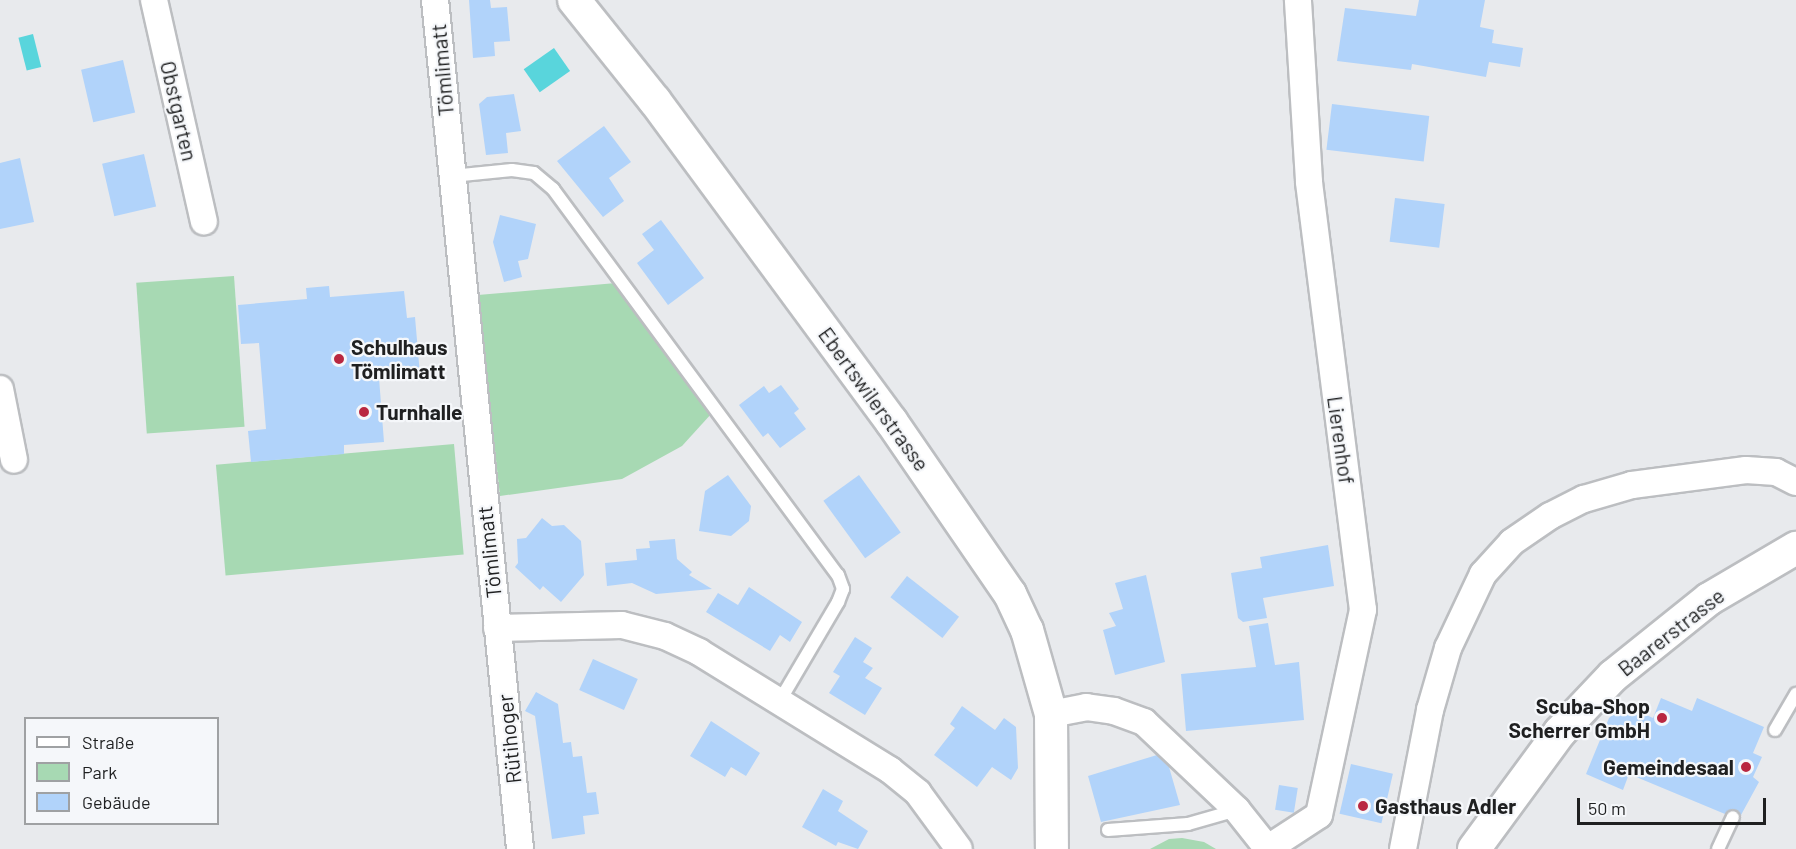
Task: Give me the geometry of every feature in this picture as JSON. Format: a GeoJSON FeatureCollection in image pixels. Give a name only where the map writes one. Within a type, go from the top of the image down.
{"type":"FeatureCollection","features":[{"type":"Feature","properties":{"kind":"street","name":"Obstgarten"},"geometry":{"type":"LineString","coordinates":[[154,0],[204,222]]}},
{"type":"Feature","properties":{"kind":"street","name":"Tömlimatt"},"geometry":{"type":"LineString","coordinates":[[435,0],[497,628],[622,625],[654,633],[699,652],[890,770],[918,793],[959,849]]}},
{"type":"Feature","properties":{"kind":"street","name":"Ebertswilerstrasse"},"geometry":{"type":"LineString","coordinates":[[573,0],[655,101],[992,564],[1027,630],[1051,714],[1052,849]]}},
{"type":"Feature","properties":{"kind":"street","name":"Lierenhof"},"geometry":{"type":"LineString","coordinates":[[1051,714],[1086,707],[1114,711],[1143,722],[1237,810],[1268,849],[1319,815],[1363,610],[1309,181],[1298,0]]}},
{"type":"Feature","properties":{"kind":"street"},"geometry":{"type":"LineString","coordinates":[[0,389],[14,460]]}},
{"type":"Feature","properties":{"kind":"street"},"geometry":{"type":"LineString","coordinates":[[1403,849],[1430,710],[1448,648],[1483,574],[1512,542],[1550,516],[1584,499],[1632,485],[1746,470],[1776,472],[1796,482]]}},
{"type":"Feature","properties":{"kind":"street","name":"Baarerstrasse"},"geometry":{"type":"LineString","coordinates":[[1474,849],[1560,732],[1613,676],[1709,600],[1796,548]]}},
{"type":"Feature","properties":{"kind":"street","name":"Rütihoger"},"geometry":{"type":"LineString","coordinates":[[497,628],[520,849]]}},
{"type":"Feature","properties":{"kind":"lane"},"geometry":{"type":"LineString","coordinates":[[452,176],[512,170],[534,173],[553,189],[838,575],[843,589],[838,602],[779,702]]}},
{"type":"Feature","properties":{"kind":"lane"},"geometry":{"type":"LineString","coordinates":[[1775,730],[1796,694]]}},
{"type":"Feature","properties":{"kind":"lane"},"geometry":{"type":"LineString","coordinates":[[1108,831],[1188,824],[1237,810]]}},
{"type":"Feature","properties":{"kind":"lane"},"geometry":{"type":"LineString","coordinates":[[1718,849],[1733,817]]}},
{"type":"Feature","properties":{"kind":"green space"},"geometry":{"type":"Polygon","coordinates":[[[234,276],[245,427],[147,433],[136,283],[234,276]]]}},
{"type":"Feature","properties":{"kind":"green space"},"geometry":{"type":"Polygon","coordinates":[[[616,283],[712,413],[682,446],[622,479],[500,496],[478,295],[616,283]]]}},
{"type":"Feature","properties":{"kind":"green space"},"geometry":{"type":"Polygon","coordinates":[[[454,444],[464,555],[226,575],[216,465],[454,444]]]}},
{"type":"Feature","properties":{"kind":"green space"},"geometry":{"type":"Polygon","coordinates":[[[1182,838],[1204,842],[1216,849],[1150,849],[1169,839],[1182,838]]]}},
{"type":"Feature","properties":{"kind":"water"},"geometry":{"type":"Polygon","coordinates":[[[33,34],[41,67],[27,71],[18,38],[33,34]]]}},
{"type":"Feature","properties":{"kind":"water"},"geometry":{"type":"Polygon","coordinates":[[[554,48],[570,71],[540,92],[524,69],[554,48]]]}},
{"type":"Feature","properties":{"kind":"building"},"geometry":{"type":"Polygon","coordinates":[[[469,0],[490,0],[491,8],[507,7],[510,41],[494,42],[495,56],[473,58],[469,0]]]}},
{"type":"Feature","properties":{"kind":"building"},"geometry":{"type":"Polygon","coordinates":[[[1419,0],[1485,0],[1480,27],[1494,30],[1492,43],[1523,48],[1520,67],[1489,62],[1486,77],[1412,64],[1411,70],[1337,61],[1345,8],[1416,16],[1419,0]]]}},
{"type":"Feature","properties":{"kind":"building"},"geometry":{"type":"Polygon","coordinates":[[[123,60],[135,113],[93,122],[81,70],[123,60]]]}},
{"type":"Feature","properties":{"kind":"building"},"geometry":{"type":"Polygon","coordinates":[[[514,94],[521,131],[506,133],[508,153],[486,155],[479,104],[487,97],[514,94]]]}},
{"type":"Feature","properties":{"kind":"building"},"geometry":{"type":"Polygon","coordinates":[[[1332,104],[1429,116],[1424,162],[1326,150],[1332,104]]]}},
{"type":"Feature","properties":{"kind":"building"},"geometry":{"type":"Polygon","coordinates":[[[604,126],[631,162],[609,178],[624,201],[603,217],[557,161],[604,126]]]}},
{"type":"Feature","properties":{"kind":"building"},"geometry":{"type":"Polygon","coordinates":[[[144,154],[156,207],[114,216],[102,164],[144,154]]]}},
{"type":"Feature","properties":{"kind":"building"},"geometry":{"type":"Polygon","coordinates":[[[20,158],[34,222],[0,229],[0,163],[20,158]]]}},
{"type":"Feature","properties":{"kind":"building"},"geometry":{"type":"Polygon","coordinates":[[[1395,198],[1445,204],[1439,248],[1390,242],[1395,198]]]}},
{"type":"Feature","properties":{"kind":"building"},"geometry":{"type":"Polygon","coordinates":[[[500,215],[536,224],[528,259],[518,261],[522,277],[504,282],[493,242],[500,215]]]}},
{"type":"Feature","properties":{"kind":"building"},"geometry":{"type":"Polygon","coordinates":[[[661,220],[704,278],[668,305],[637,263],[654,250],[642,234],[661,220]]]}},
{"type":"Feature","properties":{"kind":"building","name":"Schulhaus Tömlimatt"},"geometry":{"type":"Polygon","coordinates":[[[329,286],[330,297],[404,291],[407,318],[415,317],[420,375],[379,378],[384,442],[344,445],[344,454],[251,462],[248,431],[266,429],[259,343],[241,344],[238,305],[307,299],[306,288],[329,286]]]}},
{"type":"Feature","properties":{"kind":"building"},"geometry":{"type":"Polygon","coordinates":[[[781,385],[799,409],[794,413],[806,429],[780,448],[768,433],[763,437],[739,405],[764,386],[769,393],[781,385]]]}},
{"type":"Feature","properties":{"kind":"building"},"geometry":{"type":"Polygon","coordinates":[[[728,475],[751,506],[749,521],[731,536],[699,531],[705,491],[728,475]]]}},
{"type":"Feature","properties":{"kind":"building"},"geometry":{"type":"Polygon","coordinates":[[[859,475],[901,532],[865,558],[823,501],[859,475]]]}},
{"type":"Feature","properties":{"kind":"building"},"geometry":{"type":"Polygon","coordinates":[[[542,518],[552,526],[564,525],[581,541],[584,575],[561,602],[543,586],[540,590],[515,567],[518,563],[517,539],[526,538],[542,518]]]}},
{"type":"Feature","properties":{"kind":"building"},"geometry":{"type":"Polygon","coordinates":[[[675,539],[677,559],[692,572],[689,575],[712,589],[656,594],[632,583],[607,586],[605,563],[637,560],[636,549],[650,548],[649,541],[675,539]]]}},
{"type":"Feature","properties":{"kind":"building"},"geometry":{"type":"Polygon","coordinates":[[[1328,545],[1334,586],[1263,598],[1267,618],[1243,622],[1238,618],[1231,573],[1262,568],[1260,557],[1328,545]]]}},
{"type":"Feature","properties":{"kind":"building"},"geometry":{"type":"Polygon","coordinates":[[[1146,575],[1165,662],[1115,675],[1103,630],[1116,626],[1109,613],[1123,609],[1115,583],[1146,575]]]}},
{"type":"Feature","properties":{"kind":"building"},"geometry":{"type":"Polygon","coordinates":[[[907,576],[959,617],[942,638],[890,597],[907,576]]]}},
{"type":"Feature","properties":{"kind":"building"},"geometry":{"type":"Polygon","coordinates":[[[749,587],[802,622],[790,642],[780,635],[770,651],[706,612],[718,593],[738,605],[749,587]]]}},
{"type":"Feature","properties":{"kind":"building"},"geometry":{"type":"Polygon","coordinates":[[[1268,623],[1275,665],[1299,662],[1304,720],[1186,731],[1181,674],[1256,667],[1249,626],[1268,623]]]}},
{"type":"Feature","properties":{"kind":"building"},"geometry":{"type":"Polygon","coordinates":[[[855,637],[872,648],[863,662],[873,668],[865,678],[882,688],[865,715],[829,693],[840,676],[833,672],[855,637]]]}},
{"type":"Feature","properties":{"kind":"building"},"geometry":{"type":"Polygon","coordinates":[[[593,659],[638,679],[624,710],[579,690],[593,659]]]}},
{"type":"Feature","properties":{"kind":"building"},"geometry":{"type":"Polygon","coordinates":[[[536,692],[558,704],[563,743],[571,742],[573,757],[582,756],[587,793],[596,792],[599,814],[583,816],[585,834],[552,839],[535,716],[525,711],[536,692]]]}},
{"type":"Feature","properties":{"kind":"building"},"geometry":{"type":"Polygon","coordinates":[[[1661,698],[1692,711],[1697,698],[1764,727],[1753,753],[1762,757],[1753,777],[1759,782],[1741,815],[1733,809],[1725,814],[1629,774],[1623,790],[1586,774],[1609,718],[1624,705],[1653,718],[1661,698]]]}},
{"type":"Feature","properties":{"kind":"building"},"geometry":{"type":"Polygon","coordinates":[[[962,706],[995,730],[1004,718],[1016,727],[1018,768],[1011,780],[992,767],[977,787],[934,755],[955,728],[950,724],[962,706]]]}},
{"type":"Feature","properties":{"kind":"building"},"geometry":{"type":"Polygon","coordinates":[[[711,721],[760,753],[746,776],[731,767],[725,777],[690,756],[711,721]]]}},
{"type":"Feature","properties":{"kind":"building"},"geometry":{"type":"Polygon","coordinates":[[[1157,755],[1169,767],[1180,805],[1101,822],[1088,776],[1157,755]]]}},
{"type":"Feature","properties":{"kind":"building"},"geometry":{"type":"Polygon","coordinates":[[[1351,764],[1393,774],[1381,823],[1340,814],[1351,764]]]}},
{"type":"Feature","properties":{"kind":"building"},"geometry":{"type":"Polygon","coordinates":[[[1279,785],[1298,788],[1294,813],[1275,810],[1279,785]]]}},
{"type":"Feature","properties":{"kind":"building"},"geometry":{"type":"Polygon","coordinates":[[[823,789],[843,801],[838,811],[868,831],[858,849],[838,842],[836,846],[802,827],[823,789]]]}},
{"type":"Feature","properties":{"kind":"place","name":"Schulhaus Tömlimatt"},"geometry":{"type":"Point","coordinates":[339,359]}},
{"type":"Feature","properties":{"kind":"place","name":"Turnhalle"},"geometry":{"type":"Point","coordinates":[364,412]}},
{"type":"Feature","properties":{"kind":"place","name":"Scuba-Shop Scherrer GmbH"},"geometry":{"type":"Point","coordinates":[1662,718]}},
{"type":"Feature","properties":{"kind":"place","name":"Gemeindesaal"},"geometry":{"type":"Point","coordinates":[1746,767]}},
{"type":"Feature","properties":{"kind":"place","name":"Gasthaus Adler"},"geometry":{"type":"Point","coordinates":[1363,806]}}]}
